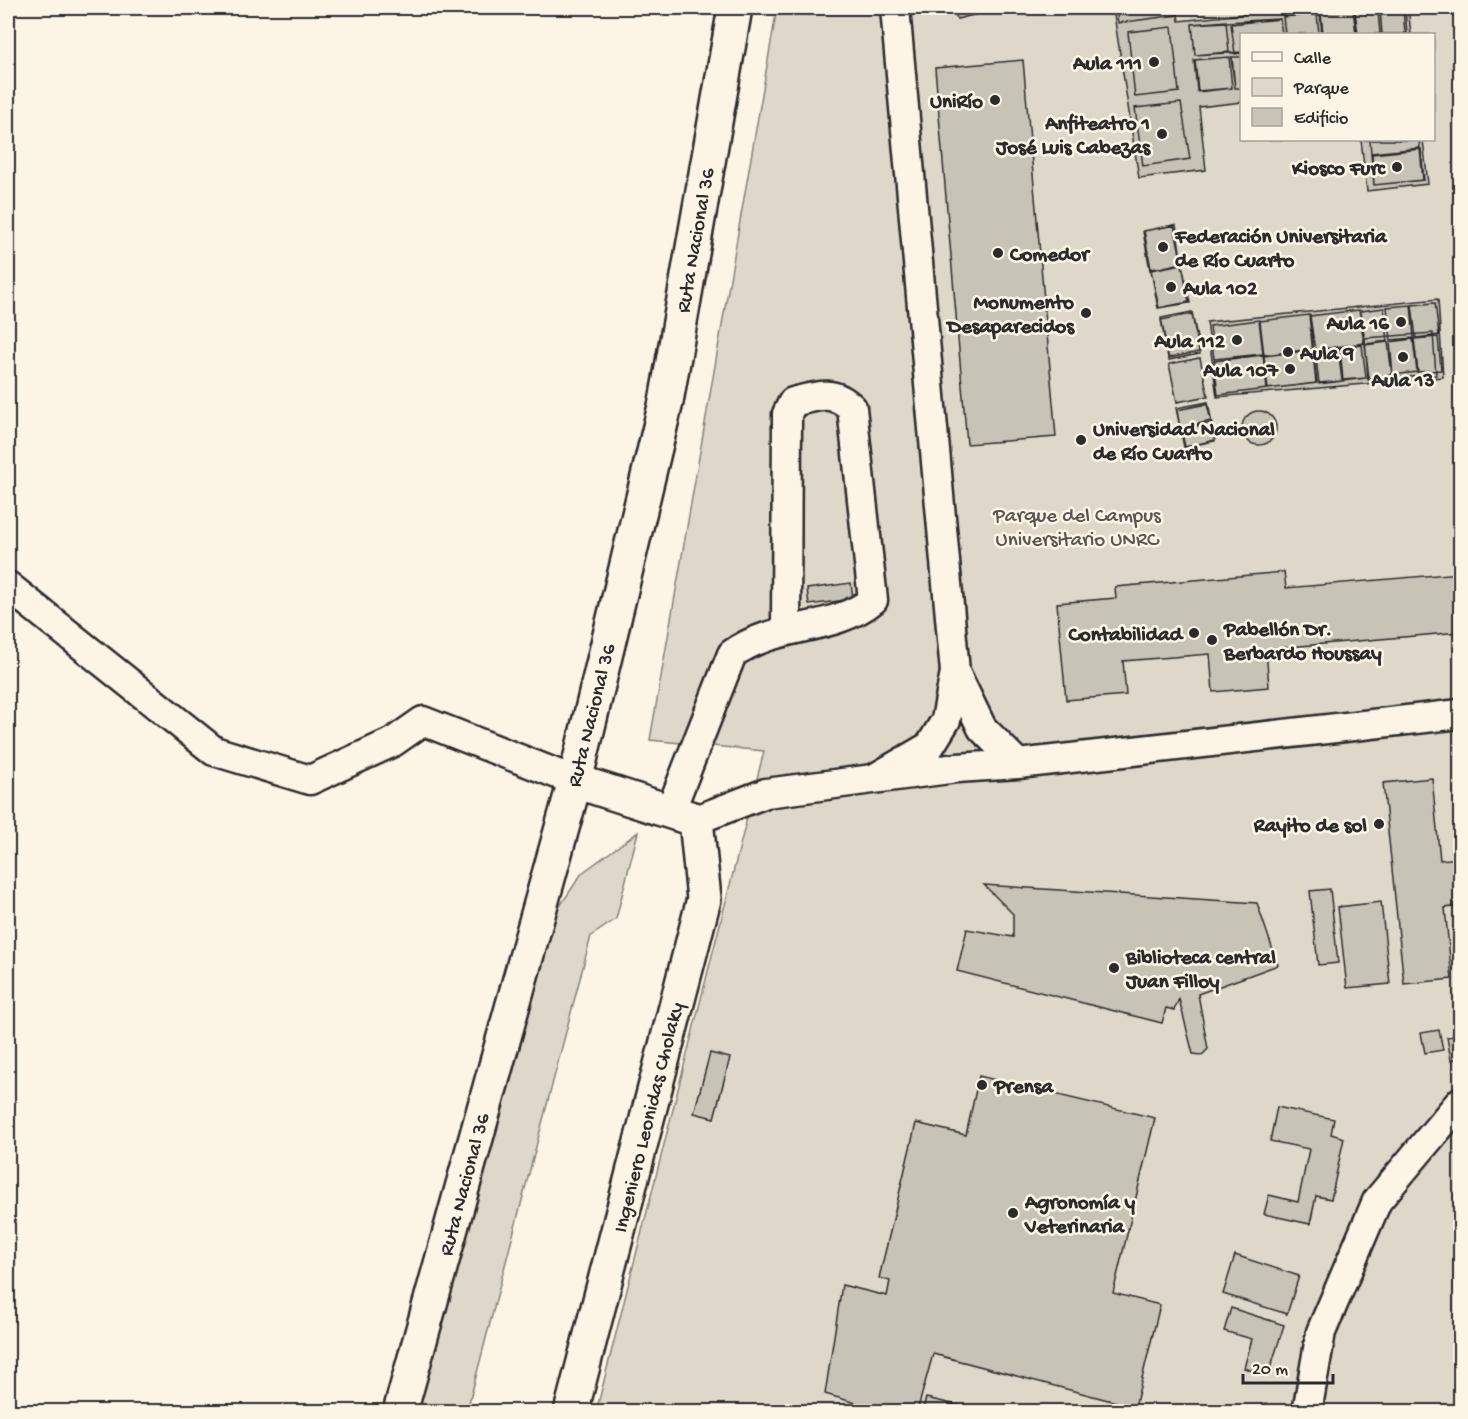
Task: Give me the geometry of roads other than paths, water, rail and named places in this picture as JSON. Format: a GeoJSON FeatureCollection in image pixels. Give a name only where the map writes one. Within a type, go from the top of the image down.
{"type":"FeatureCollection","features":[{"type":"Feature","properties":{"kind":"main road","name":"Ruta Nacional 36"},"geometry":{"type":"LineString","coordinates":[[400,1412],[574,781],[666,402],[735,8]]}},
{"type":"Feature","properties":{"kind":"main road"},"geometry":{"type":"LineString","coordinates":[[574,781],[683,816]]}},
{"type":"Feature","properties":{"kind":"main road","name":"Ingeniero Leonidas Cholaky"},"geometry":{"type":"LineString","coordinates":[[571,1412],[704,899],[683,816]]}},
{"type":"Feature","properties":{"kind":"lane"},"geometry":{"type":"LineString","coordinates":[[875,778],[930,746],[946,720],[955,672],[895,8]]}},
{"type":"Feature","properties":{"kind":"lane"},"geometry":{"type":"LineString","coordinates":[[683,816],[732,654],[748,642],[858,612],[873,600],[852,408],[842,399],[829,393],[793,402],[787,414],[786,631]]}},
{"type":"Feature","properties":{"kind":"lane"},"geometry":{"type":"LineString","coordinates":[[8,586],[214,751],[310,780],[393,742],[423,721],[574,781]]}},
{"type":"Feature","properties":{"kind":"lane"},"geometry":{"type":"LineString","coordinates":[[955,672],[982,728],[1018,764]]}},
{"type":"Feature","properties":{"kind":"lane"},"geometry":{"type":"LineString","coordinates":[[683,816],[766,793],[875,778],[1461,714]]}},
{"type":"Feature","properties":{"kind":"lane"},"geometry":{"type":"LineString","coordinates":[[1307,1412],[1321,1332],[1377,1201],[1461,1102]]}},
{"type":"Feature","properties":{"kind":"place","name":"Aula 111"},"geometry":{"type":"Point","coordinates":[1154,62]}},
{"type":"Feature","properties":{"kind":"place","name":"UniRío"},"geometry":{"type":"Point","coordinates":[995,100]}},
{"type":"Feature","properties":{"kind":"place","name":"Anfiteatro 1 José Luis Cabezas"},"geometry":{"type":"Point","coordinates":[1162,134]}},
{"type":"Feature","properties":{"kind":"place","name":"Kiosco Furc"},"geometry":{"type":"Point","coordinates":[1397,167]}},
{"type":"Feature","properties":{"kind":"place","name":"Federación Universitaria de Río Cuarto"},"geometry":{"type":"Point","coordinates":[1163,247]}},
{"type":"Feature","properties":{"kind":"place","name":"Comedor"},"geometry":{"type":"Point","coordinates":[998,253]}},
{"type":"Feature","properties":{"kind":"place","name":"Aula 102"},"geometry":{"type":"Point","coordinates":[1171,287]}},
{"type":"Feature","properties":{"kind":"place","name":"Monumento Desaparecidos"},"geometry":{"type":"Point","coordinates":[1086,313]}},
{"type":"Feature","properties":{"kind":"place","name":"Aula 16"},"geometry":{"type":"Point","coordinates":[1401,322]}},
{"type":"Feature","properties":{"kind":"place","name":"Aula 112"},"geometry":{"type":"Point","coordinates":[1237,340]}},
{"type":"Feature","properties":{"kind":"place","name":"Aula 9"},"geometry":{"type":"Point","coordinates":[1288,352]}},
{"type":"Feature","properties":{"kind":"place","name":"Aula 13"},"geometry":{"type":"Point","coordinates":[1403,357]}},
{"type":"Feature","properties":{"kind":"place","name":"Aula 107"},"geometry":{"type":"Point","coordinates":[1290,369]}},
{"type":"Feature","properties":{"kind":"place","name":"Universidad Nacional de Río Cuarto"},"geometry":{"type":"Point","coordinates":[1081,440]}},
{"type":"Feature","properties":{"kind":"place","name":"Contabilidad"},"geometry":{"type":"Point","coordinates":[1194,633]}},
{"type":"Feature","properties":{"kind":"place","name":"Pabellón Dr. Berbardo Houssay"},"geometry":{"type":"Point","coordinates":[1212,640]}},
{"type":"Feature","properties":{"kind":"place","name":"Rayito de sol"},"geometry":{"type":"Point","coordinates":[1379,824]}},
{"type":"Feature","properties":{"kind":"place","name":"Biblioteca central Juan Filloy"},"geometry":{"type":"Point","coordinates":[1114,968]}},
{"type":"Feature","properties":{"kind":"place","name":"Prensa"},"geometry":{"type":"Point","coordinates":[982,1085]}},
{"type":"Feature","properties":{"kind":"place","name":"Agronomía y Veterinaria"},"geometry":{"type":"Point","coordinates":[1013,1213]}},
{"type":"Feature","properties":{"kind":"park label","name":"Parque del Campus Universitario UNRC"},"geometry":{"type":"Point","coordinates":[1077,526]}}]}
